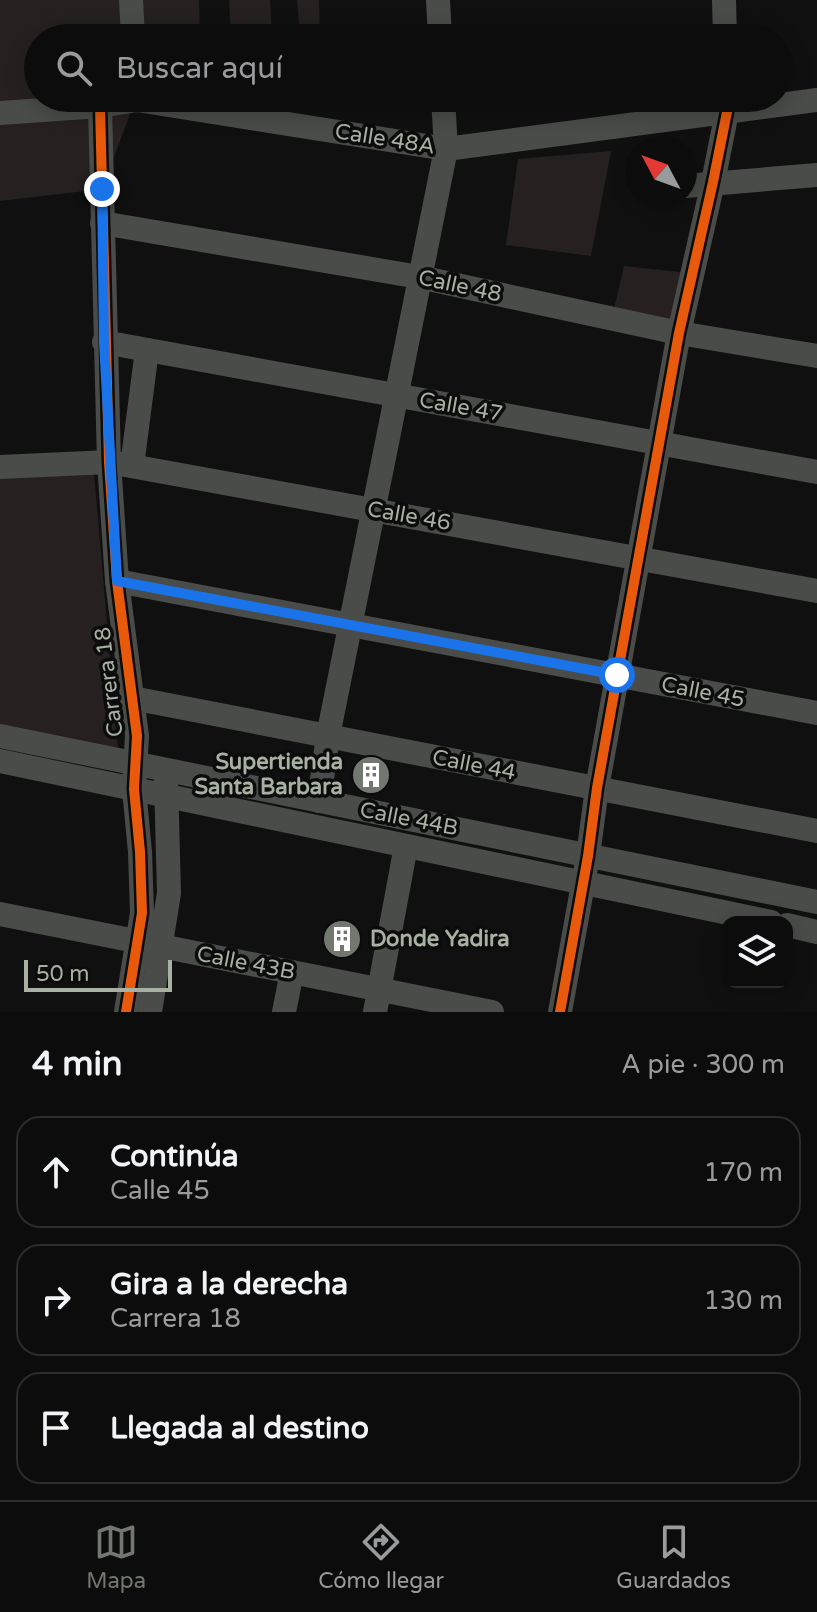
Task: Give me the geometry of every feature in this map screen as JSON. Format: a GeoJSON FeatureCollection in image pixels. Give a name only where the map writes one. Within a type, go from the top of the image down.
{"type":"FeatureCollection","features":[{"type":"Feature","properties":{"kind":"street"},"geometry":{"type":"LineString","coordinates":[[131,0],[132,24]]}},
{"type":"Feature","properties":{"kind":"street"},"geometry":{"type":"LineString","coordinates":[[438,0],[439,24]]}},
{"type":"Feature","properties":{"kind":"street"},"geometry":{"type":"LineString","coordinates":[[724,0],[725,24]]}},
{"type":"Feature","properties":{"kind":"street","name":"Calle 48A"},"geometry":{"type":"LineString","coordinates":[[793,101],[817,100]]}},
{"type":"Feature","properties":{"kind":"street","name":"Calle 48A"},"geometry":{"type":"LineString","coordinates":[[0,113],[24,111]]}},
{"type":"Feature","properties":{"kind":"street","name":"Carrera 18"},"geometry":{"type":"LineString","coordinates":[[100,112],[104,342],[121,464],[117,581],[137,736],[134,789],[142,913],[150,944],[150,1012]]}},
{"type":"Feature","properties":{"kind":"street","name":"Calle 48A"},"geometry":{"type":"LineString","coordinates":[[217,112],[446,149],[681,112]]}},
{"type":"Feature","properties":{"kind":"street"},"geometry":{"type":"LineString","coordinates":[[319,801],[328,736],[446,149],[444,112]]}},
{"type":"Feature","properties":{"kind":"street"},"geometry":{"type":"LineString","coordinates":[[560,1012],[679,333],[713,182],[725,112]]}},
{"type":"Feature","properties":{"kind":"street"},"geometry":{"type":"LineString","coordinates":[[697,184],[817,175]]}},
{"type":"Feature","properties":{"kind":"street","name":"Calle 48"},"geometry":{"type":"LineString","coordinates":[[102,223],[419,277],[679,333],[817,356]]}},
{"type":"Feature","properties":{"kind":"street","name":"Calle 47"},"geometry":{"type":"LineString","coordinates":[[104,342],[817,472]]}},
{"type":"Feature","properties":{"kind":"street"},"geometry":{"type":"LineString","coordinates":[[121,464],[147,350]]}},
{"type":"Feature","properties":{"kind":"street","name":"Calle 46"},"geometry":{"type":"LineString","coordinates":[[0,467],[121,464],[817,591]]}},
{"type":"Feature","properties":{"kind":"street","name":"Calle 45"},"geometry":{"type":"LineString","coordinates":[[117,581],[817,713]]}},
{"type":"Feature","properties":{"kind":"street","name":"Calle 44"},"geometry":{"type":"LineString","coordinates":[[132,698],[817,831]]}},
{"type":"Feature","properties":{"kind":"street","name":"Calle 44B"},"geometry":{"type":"LineString","coordinates":[[0,736],[817,902]]}},
{"type":"Feature","properties":{"kind":"street","name":"Carrera 18"},"geometry":{"type":"LineString","coordinates":[[126,1012],[169,893],[165,769],[137,736]]}},
{"type":"Feature","properties":{"kind":"street","name":"Calle 44B"},"geometry":{"type":"LineString","coordinates":[[0,761],[742,916]]}},
{"type":"Feature","properties":{"kind":"street"},"geometry":{"type":"LineString","coordinates":[[378,1001],[406,846]]}},
{"type":"Feature","properties":{"kind":"street","name":"Calle 43B"},"geometry":{"type":"LineString","coordinates":[[0,914],[292,972],[378,1001],[492,1012]]}},
{"type":"Feature","properties":{"kind":"street"},"geometry":{"type":"LineString","coordinates":[[793,926],[817,932]]}},
{"type":"Feature","properties":{"kind":"street"},"geometry":{"type":"LineString","coordinates":[[284,1012],[292,972]]}},
{"type":"Feature","properties":{"kind":"shaded area"},"geometry":{"type":"Polygon","coordinates":[[[0,0],[131,0],[132,24],[24,24],[24,112],[131,112],[102,189],[0,201],[0,0]]]}},
{"type":"Feature","properties":{"kind":"shaded area"},"geometry":{"type":"Polygon","coordinates":[[[142,0],[199,0],[200,24],[143,24],[142,0]]]}},
{"type":"Feature","properties":{"kind":"shaded area"},"geometry":{"type":"Polygon","coordinates":[[[229,0],[270,0],[271,24],[230,24],[229,0]]]}},
{"type":"Feature","properties":{"kind":"shaded area"},"geometry":{"type":"Polygon","coordinates":[[[297,0],[319,0],[320,24],[299,24],[297,0]]]}},
{"type":"Feature","properties":{"kind":"shaded area"},"geometry":{"type":"Polygon","coordinates":[[[611,151],[591,256],[506,245],[518,159],[611,151]]]}},
{"type":"Feature","properties":{"kind":"shaded area"},"geometry":{"type":"Polygon","coordinates":[[[624,266],[689,273],[679,324],[614,309],[624,266]]]}},
{"type":"Feature","properties":{"kind":"shaded area"},"geometry":{"type":"Polygon","coordinates":[[[93,462],[119,760],[0,737],[0,467],[93,462]]]}},
{"type":"Feature","properties":{"kind":"cycle path"},"geometry":{"type":"LineString","coordinates":[[100,112],[109,462],[117,581],[137,736],[134,789],[142,913],[126,1012]]}},
{"type":"Feature","properties":{"kind":"cycle path"},"geometry":{"type":"LineString","coordinates":[[560,1012],[679,333],[727,112]]}},
{"type":"Feature","properties":{"kind":"place","name":"Supertienda Santa Barbara"},"geometry":{"type":"Point","coordinates":[371,775]}},
{"type":"Feature","properties":{"kind":"place","name":"Donde Yadira"},"geometry":{"type":"Point","coordinates":[342,939]}},
{"type":"Feature","properties":{"kind":"route"},"geometry":{"type":"LineString","coordinates":[[102,189],[104,342],[117,581],[617,675]]}}]}
